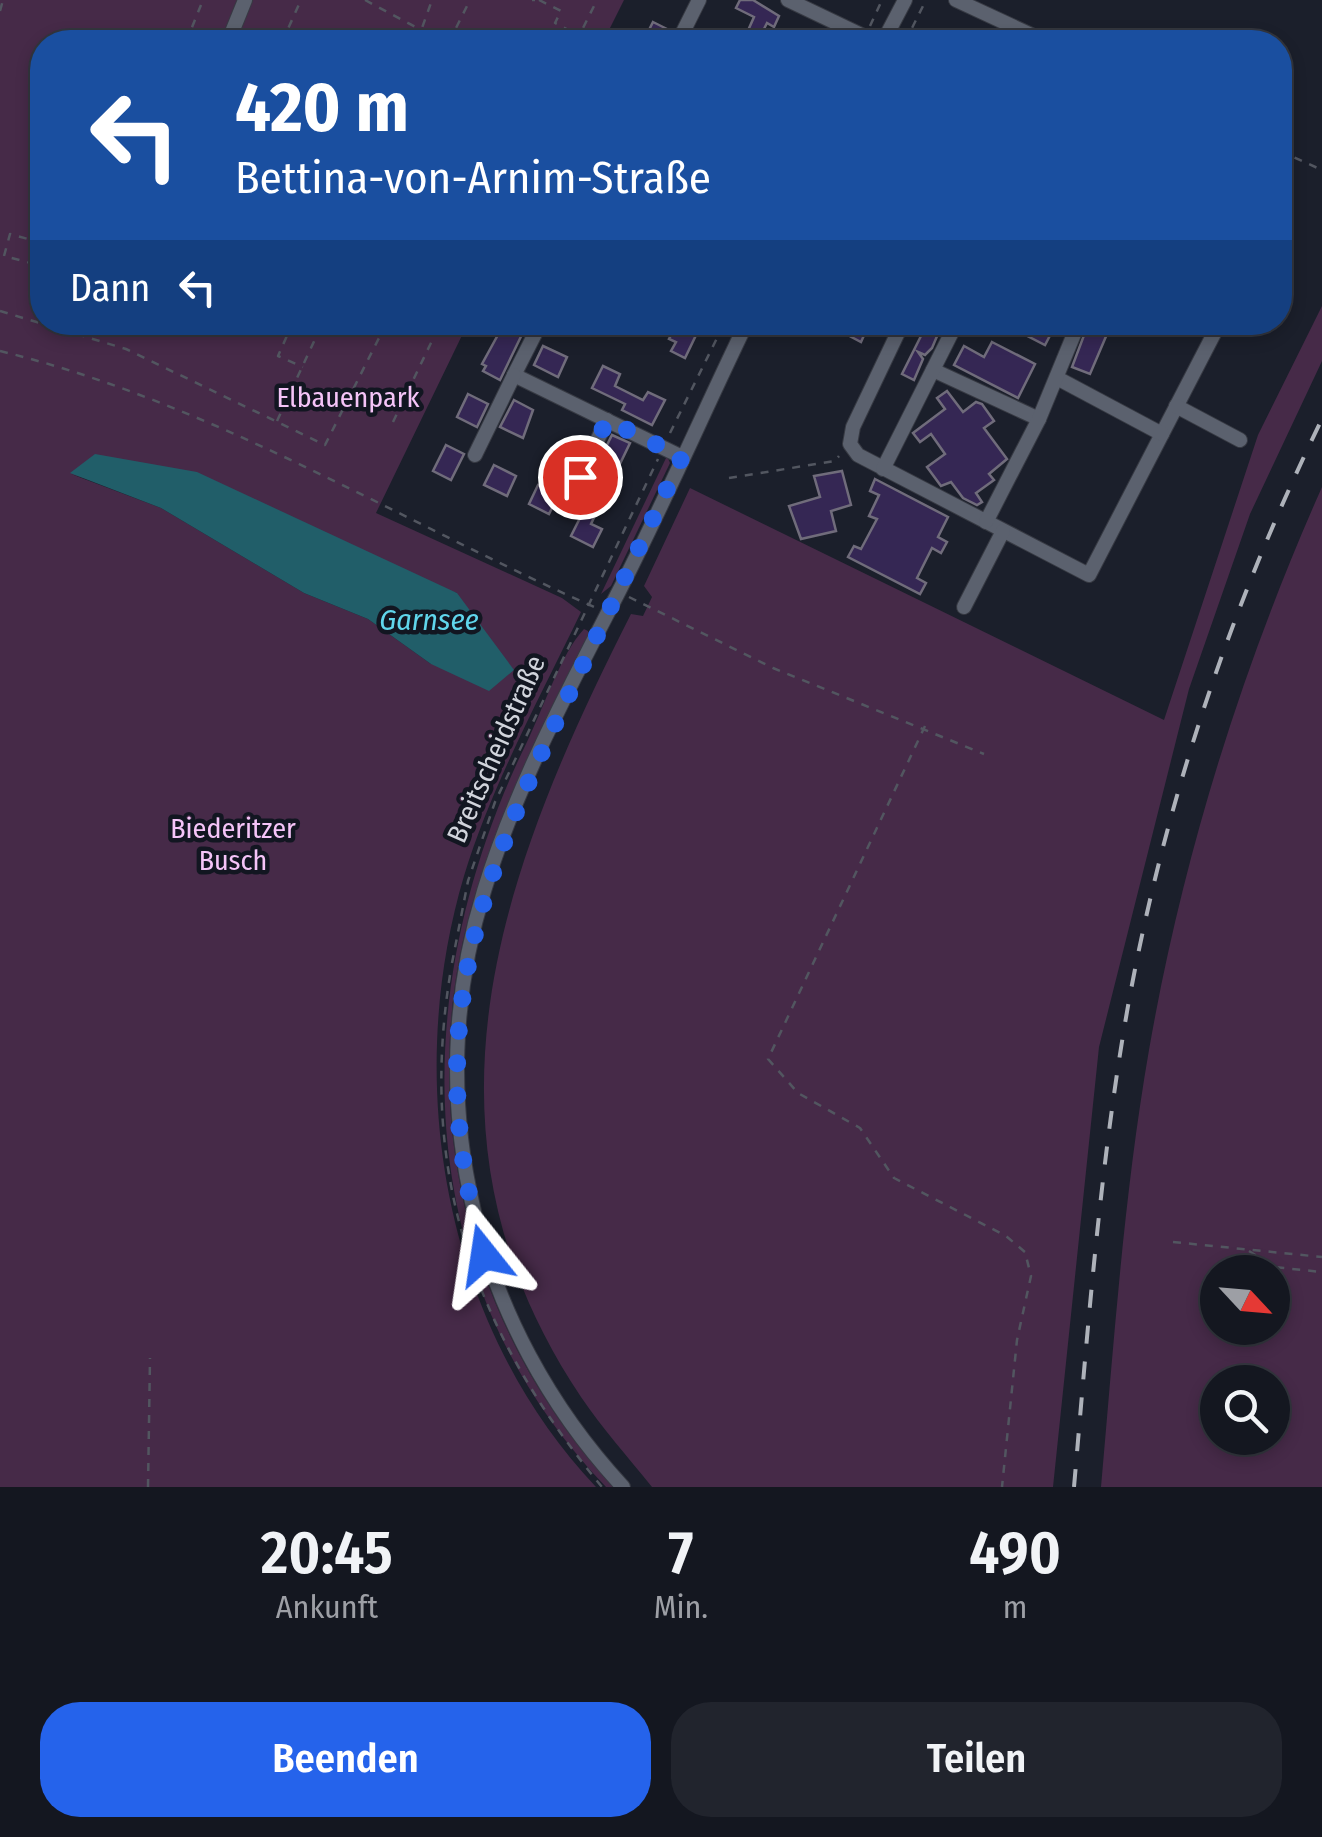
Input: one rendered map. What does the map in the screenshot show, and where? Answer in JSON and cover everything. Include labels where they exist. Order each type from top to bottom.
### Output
[{"type":"street","points":[[233,30],[245,0]]},
{"type":"street","points":[[684,30],[699,0]]},
{"type":"street","points":[[788,0],[851,30]]},
{"type":"street","points":[[882,30],[904,0]]},
{"type":"street","points":[[956,0],[1021,30]]},
{"type":"street","points":[[475,455],[534,335]]},
{"type":"street","name":"Breitscheidstraße","points":[[623,1487],[552,1398],[500,1298],[468,1192],[456,1076],[465,968],[491,869],[534,767],[741,335]]},
{"type":"street","points":[[897,335],[852,426],[850,444],[858,455],[1089,575],[1213,335]]},
{"type":"street","points":[[882,468],[951,335]]},
{"type":"street","points":[[986,522],[1039,419],[1073,335]]},
{"type":"street","points":[[932,370],[1039,419]]},
{"type":"street","points":[[514,375],[682,457]]},
{"type":"street","points":[[1057,378],[1162,434]]},
{"type":"street","points":[[1176,406],[1240,440]]},
{"type":"street","points":[[566,505],[607,420]]},
{"type":"street","points":[[964,606],[1003,531]]},
{"type":"path","points":[[0,10],[3,0]]},
{"type":"path","points":[[191,30],[203,0]]},
{"type":"path","points":[[287,30],[300,0]]},
{"type":"path","points":[[366,0],[421,30],[432,0]]},
{"type":"path","points":[[455,30],[470,0]]},
{"type":"path","points":[[535,0],[561,10],[555,23],[568,30]]},
{"type":"path","points":[[583,30],[597,0]]},
{"type":"path","points":[[876,30],[882,0]]},
{"type":"path","points":[[912,30],[926,0]]},
{"type":"path","points":[[1292,156],[1322,170]]},
{"type":"path","points":[[30,240],[10,234],[4,256],[30,263]]},
{"type":"path","points":[[0,245],[6,247]]},
{"type":"path","points":[[0,311],[30,320]]},
{"type":"path","points":[[80,335],[126,349],[325,444],[380,335]]},
{"type":"path","points":[[287,335],[278,356],[303,367]]},
{"type":"path","points":[[276,422],[317,335]]},
{"type":"path","points":[[393,422],[435,335]]},
{"type":"path","points":[[0,351],[80,373],[162,404],[581,601]]},
{"type":"path","points":[[728,478],[754,470],[834,461],[850,444]]},
{"type":"path","points":[[619,592],[773,668],[925,726],[984,754]]},
{"type":"path","name":"Breitscheidstraße","points":[[594,593],[502,786],[474,862],[448,988],[441,1084],[454,1209],[489,1314],[549,1420],[602,1487]]},
{"type":"path","points":[[925,726],[768,1059],[798,1094],[860,1128],[894,1178],[1006,1236],[1025,1252],[1031,1276],[1017,1340],[1002,1487]]},
{"type":"path","points":[[1173,1242],[1322,1257]]},
{"type":"path","points":[[1248,1250],[1274,1267],[1322,1272]]},
{"type":"path","points":[[148,1487],[150,1358]]},
{"type":"green space","name":"Biederitzer Busch","points":[[0,0],[624,0],[609,30],[30,30],[30,335],[462,335],[376,513],[562,598],[581,612],[475,842],[446,956],[437,1037],[439,1119],[450,1200],[472,1278],[503,1353],[544,1423],[596,1487],[0,1487]],"holes":[[[71,474],[457,593],[431,664],[368,619],[304,593],[161,508]]]},
{"type":"green space","points":[[1322,306],[1322,361],[1250,514],[1189,689],[1099,1047],[1053,1487],[652,1487],[581,1397],[527,1298],[495,1199],[484,1100],[490,1002],[511,905],[543,808],[631,614],[643,616],[652,597],[644,586],[690,488],[1164,720],[1258,435]]},
{"type":"green space","points":[[667,456],[670,463],[611,586],[601,594]]},
{"type":"green space","points":[[1322,487],[1322,1487],[1101,1487],[1120,1268],[1149,1050],[1198,834],[1266,623]]},
{"type":"green space","points":[[584,629],[588,637],[513,797],[475,895],[457,973],[449,1052],[452,1131],[465,1209],[488,1285],[521,1357],[563,1425],[614,1487],[606,1487],[541,1406],[493,1318],[462,1226],[446,1130],[446,1033],[460,935],[487,838],[560,667]]},
{"type":"water","name":"Garnsee","points":[[95,454],[197,472],[457,593],[514,670],[489,691],[431,664],[368,619],[304,593],[161,508],[70,473]]},
{"type":"building","points":[[740,0],[753,0],[779,16],[774,27],[767,23],[764,30],[748,30],[754,17],[736,8]]},
{"type":"building","points":[[653,22],[669,30],[649,30]]},
{"type":"building","points":[[498,335],[522,335],[500,380],[483,371],[486,366],[482,364]]},
{"type":"building","points":[[671,335],[696,335],[685,358],[671,351],[676,342],[669,339]]},
{"type":"building","points":[[922,335],[938,335],[925,355],[918,352],[923,359],[914,380],[902,374]]},
{"type":"building","points":[[1025,335],[1050,335],[1045,345]]},
{"type":"building","points":[[1084,335],[1107,335],[1090,374],[1072,367]]},
{"type":"building","points":[[992,342],[1035,364],[1018,398],[954,365],[964,346],[984,357]]},
{"type":"building","points":[[543,346],[567,357],[558,377],[534,365]]},
{"type":"building","points":[[603,366],[620,374],[615,386],[643,400],[648,392],[665,400],[652,425],[622,410],[625,404],[592,388]]},
{"type":"building","points":[[947,391],[963,412],[976,402],[982,404],[994,421],[984,428],[1007,459],[989,474],[994,480],[976,493],[982,502],[977,505],[963,498],[951,482],[941,486],[927,467],[945,454],[931,434],[920,442],[913,433],[945,409],[937,398]]},
{"type":"building","points":[[468,394],[488,404],[477,427],[457,417]]},
{"type":"building","points":[[514,400],[533,410],[523,438],[500,427]]},
{"type":"building","points":[[612,435],[630,443],[616,472],[598,463]]},
{"type":"building","points":[[564,441],[580,448],[570,468],[554,461]]},
{"type":"building","points":[[446,445],[464,454],[451,480],[433,471]]},
{"type":"building","points":[[494,465],[516,476],[507,496],[484,485]]},
{"type":"building","points":[[842,471],[851,505],[831,511],[836,531],[801,539],[789,506],[820,497],[814,476]]},
{"type":"building","points":[[875,479],[948,517],[938,537],[947,542],[941,553],[932,548],[917,578],[926,583],[920,594],[848,557],[854,546],[861,549],[877,519],[869,516],[879,495],[870,491]]},
{"type":"building","points":[[589,481],[607,490],[591,524],[602,529],[593,547],[571,536],[585,508],[578,505]]},
{"type":"building","points":[[538,485],[559,494],[549,514],[529,504]]},
{"type":"railway","points":[[1074,1487],[1110,1126],[1143,930],[1182,780],[1230,633],[1258,560],[1322,419]]},
{"type":"route","points":[[484,1255],[463,1164],[456,1076],[462,985],[476,917],[523,790],[682,457],[607,420],[580,477]]},
{"type":"park label","name":"Elbauenpark","points":[[348,397]]}]
